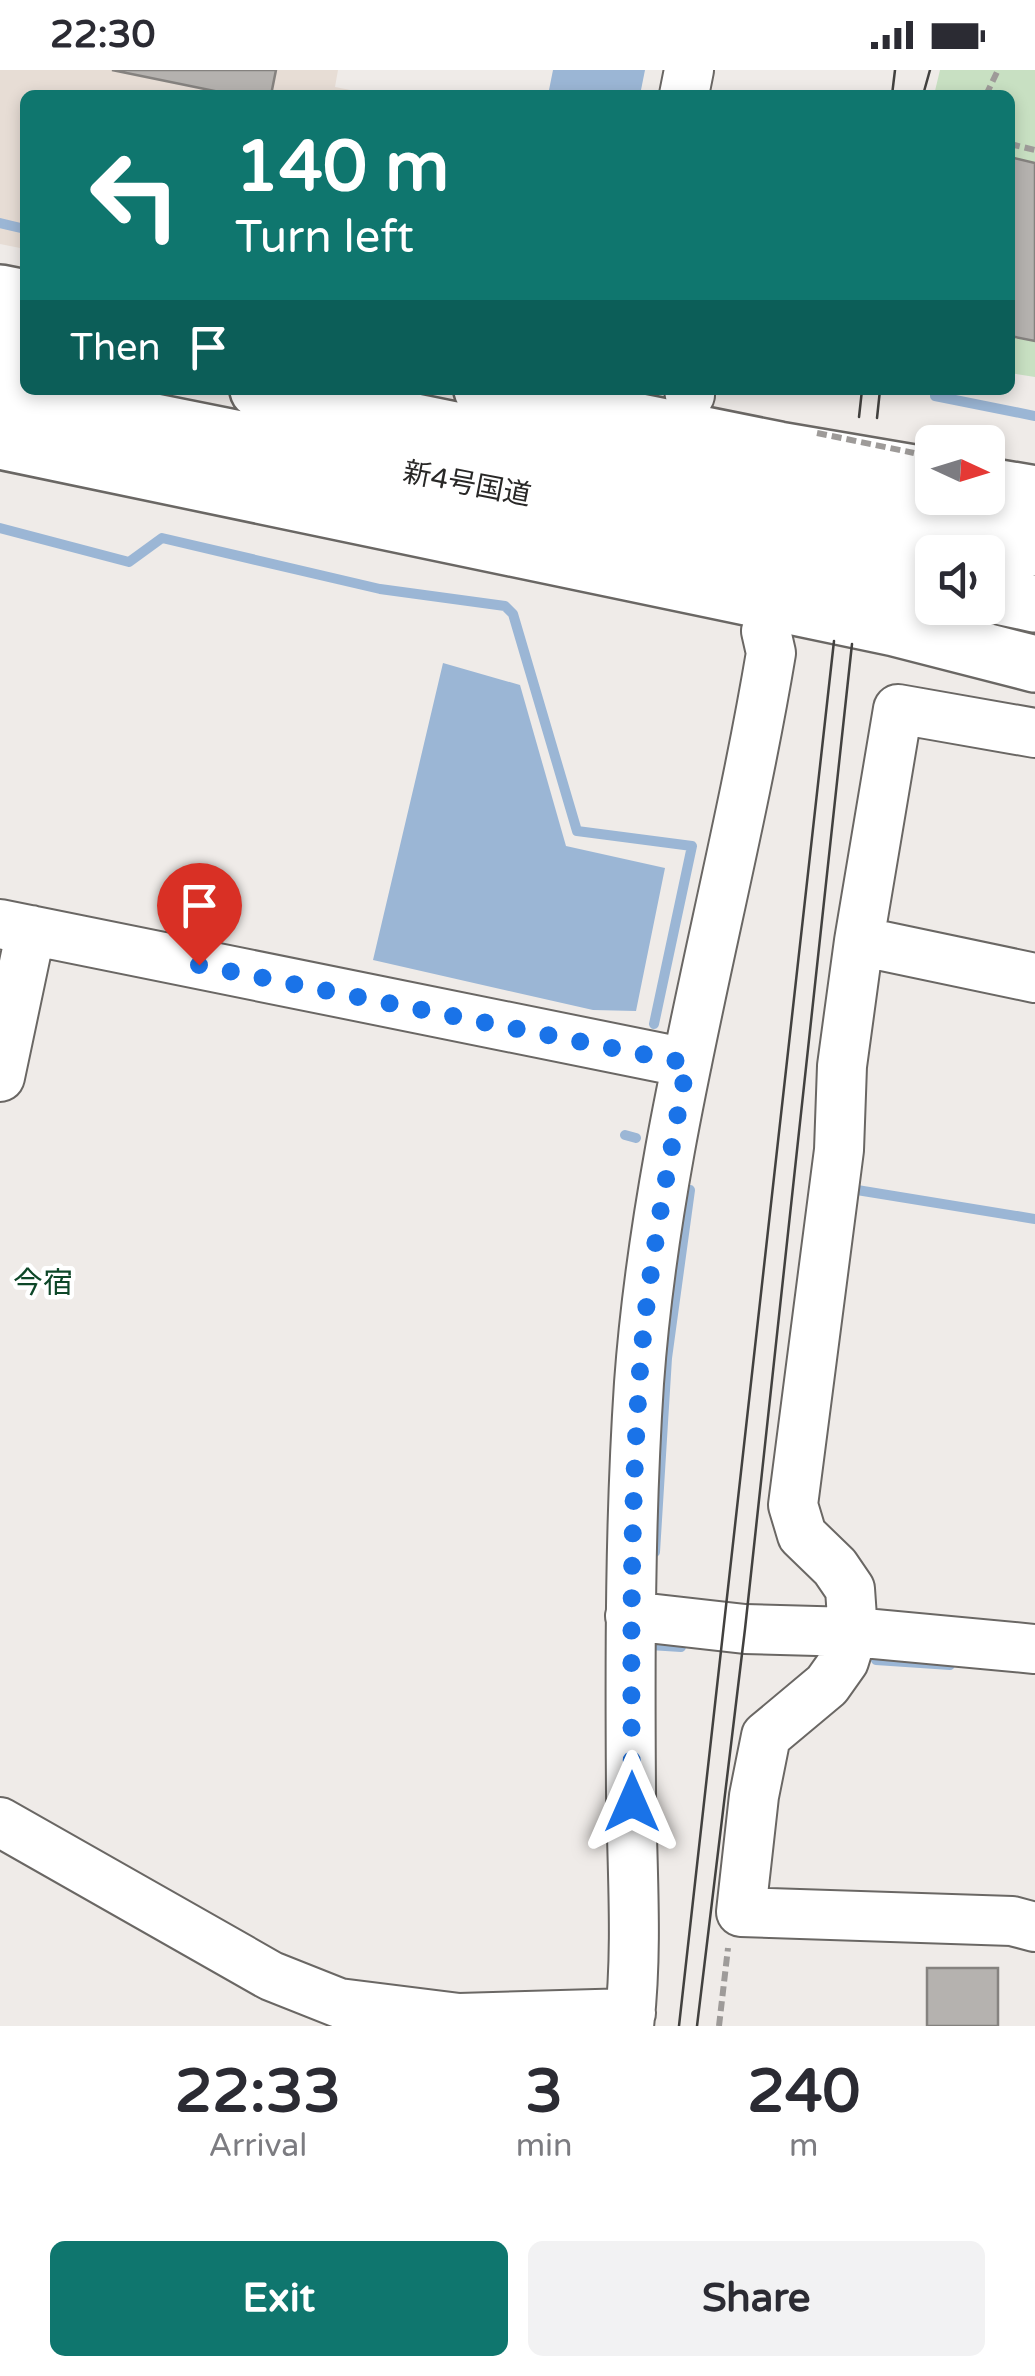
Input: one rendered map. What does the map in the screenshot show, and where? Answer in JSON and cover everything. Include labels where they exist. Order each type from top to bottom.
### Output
[{"type":"highway","name":"新4号国道","points":[[0,391],[915,578]]},
{"type":"highway","name":"新4号国道","points":[[283,395],[1035,548]]},
{"type":"highway","points":[[507,395],[779,450],[915,464]]},
{"type":"highway","points":[[0,441],[895,628],[1035,664]]},
{"type":"highway","points":[[1005,489],[1035,494]]},
{"type":"highway","points":[[1005,598],[1035,604]]},
{"type":"street","points":[[0,1822],[271,1976],[340,2002],[458,2018],[630,2020],[630,1616],[639,1382],[654,1245],[771,653],[766,631]]},
{"type":"street","points":[[1035,733],[898,709],[842,1066],[839,1150],[793,1505],[802,1535],[836,1566],[850,1589],[852,1632],[844,1661],[827,1685],[766,1736],[754,1796],[741,1912],[1012,1921],[1035,1927]]},
{"type":"street","points":[[0,1077],[15,927],[687,1063]]},
{"type":"street","points":[[859,941],[1035,978]]},
{"type":"street","points":[[630,1616],[744,1630],[852,1632],[1035,1649]]},
{"type":"path","points":[[817,434],[915,462]]},
{"type":"path","points":[[719,2026],[730,1935],[741,1912]]},
{"type":"shaded area","points":[[0,70],[338,70],[335,87],[350,90],[20,90],[20,248],[0,244]]},
{"type":"green space","points":[[940,70],[1035,70],[1035,377],[1015,374],[1015,90],[935,90]]},
{"type":"water","points":[[553,70],[645,70],[641,90],[549,90]]},
{"type":"water","points":[[443,663],[520,685],[566,846],[665,868],[636,1011],[593,1010],[373,960]]},
{"type":"building","points":[[112,70],[276,70],[272,90],[210,90]]},
{"type":"building","points":[[1015,158],[1035,163],[1035,341],[1015,337]]},
{"type":"building","points":[[927,1968],[998,1968],[998,2026],[927,2026]]},
{"type":"waterway","points":[[0,223],[20,228]]},
{"type":"waterway","points":[[935,396],[1035,416]]},
{"type":"waterway","points":[[0,528],[129,562],[162,538],[380,589],[505,606],[513,614],[577,831],[692,846],[654,1024]]},
{"type":"waterway","points":[[625,1135],[636,1138]]},
{"type":"waterway","points":[[655,1552],[667,1358],[690,1190]]},
{"type":"waterway","points":[[857,1190],[1035,1219]]},
{"type":"waterway","points":[[650,1640],[650,1645],[681,1647]]},
{"type":"waterway","points":[[876,1660],[950,1665]]},
{"type":"tram line","points":[[893,90],[895,70]]},
{"type":"tram line","points":[[924,90],[930,70]]},
{"type":"tram line","points":[[859,417],[861,395]]},
{"type":"tram line","points":[[877,418],[879,395]]},
{"type":"tram line","points":[[679,2026],[834,641]]},
{"type":"tram line","points":[[697,2026],[745,1629],[852,644]]},
{"type":"district","name":"今宿","points":[[43,1283]]},
{"type":"route","points":[[199,965],[687,1063],[654,1245],[639,1382],[630,1616],[632,1802]]}]
